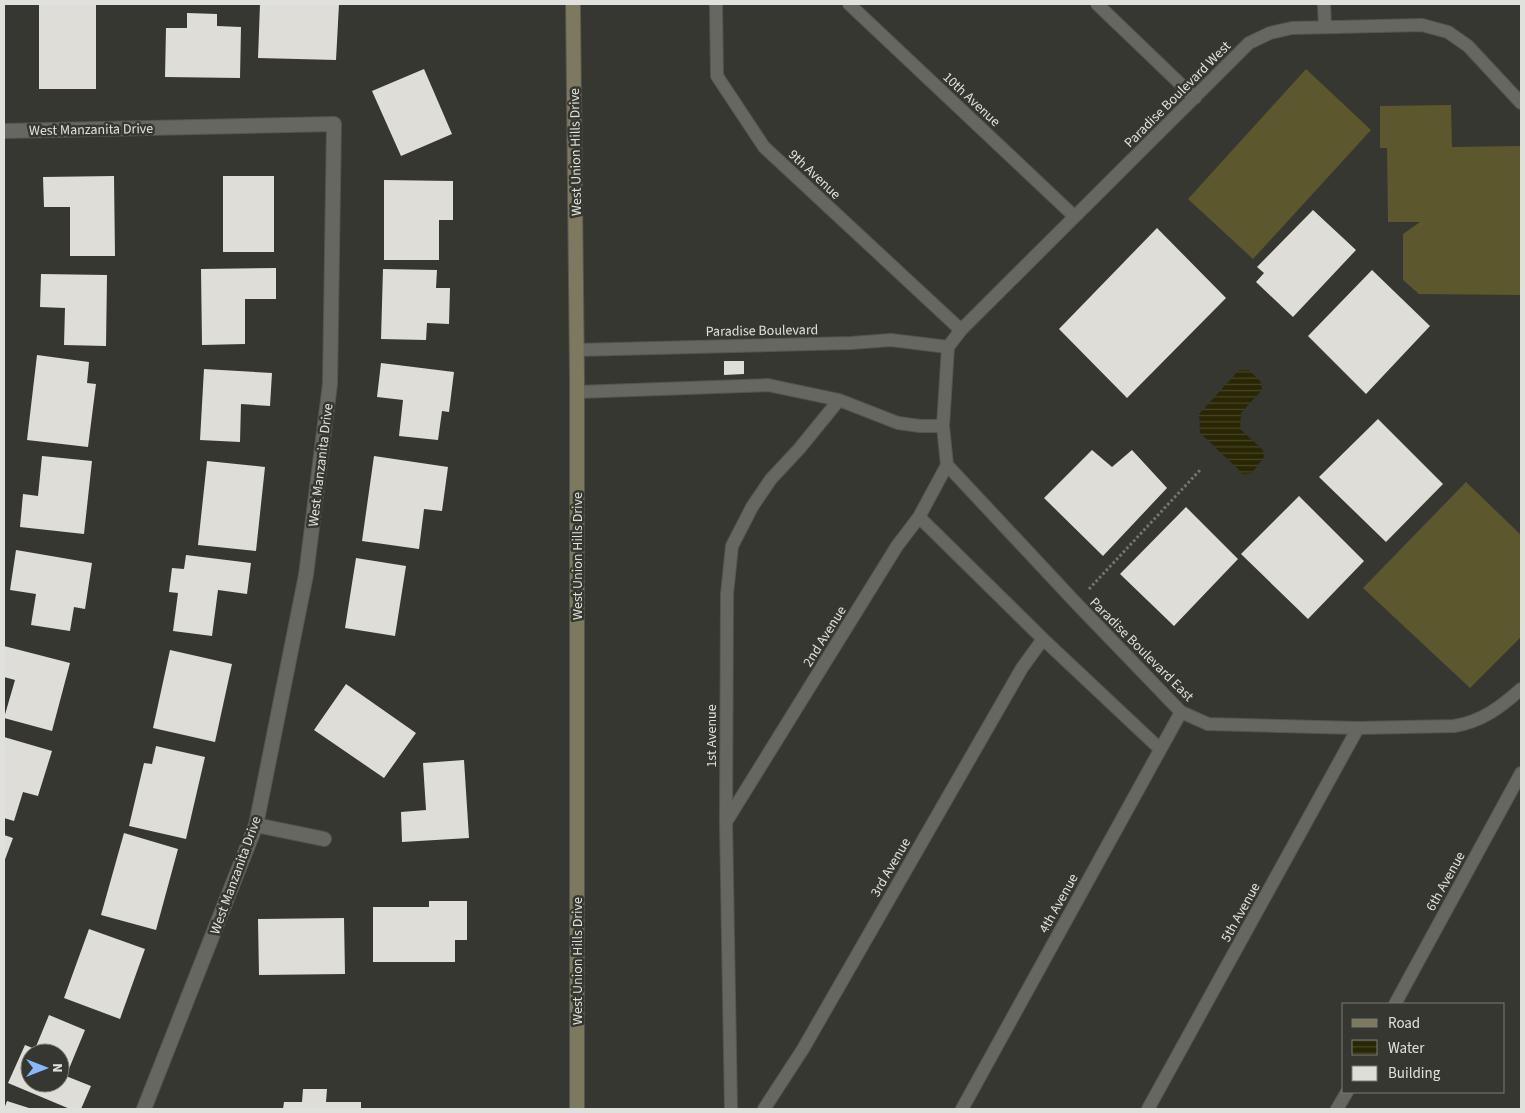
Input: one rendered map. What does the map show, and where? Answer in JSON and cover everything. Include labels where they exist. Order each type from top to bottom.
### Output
[{"type":"main road","name":"West Union Hills Drive","points":[[573,4],[577,350],[577,1109]]},
{"type":"street","name":"West Manzanita Drive","points":[[4,131],[334,124],[330,384],[306,575],[256,825],[144,1109]]},
{"type":"street","points":[[256,825],[324,839]]},
{"type":"lane","name":"9th Avenue","points":[[716,4],[717,76],[764,147],[961,330]]},
{"type":"lane","name":"10th Avenue","points":[[849,4],[1074,216]]},
{"type":"lane","points":[[1097,4],[1195,98]]},
{"type":"lane","points":[[1324,4],[1325,27]]},
{"type":"lane","name":"Paradise Boulevard West","points":[[948,347],[961,330],[1248,43],[1270,33],[1292,28],[1422,26],[1448,32],[1468,46],[1521,103]]},
{"type":"lane","name":"Paradise Boulevard","points":[[577,350],[851,343],[891,340],[948,347]]},
{"type":"lane","points":[[947,466],[943,426],[948,347]]},
{"type":"lane","points":[[577,392],[768,385],[839,400],[898,423],[920,426],[943,426]]},
{"type":"lane","name":"1st Avenue","points":[[731,1109],[726,822],[727,594],[732,546],[752,507],[771,479],[799,449],[839,400]]},
{"type":"lane","name":"2nd Avenue","points":[[726,822],[892,554],[919,517],[947,466]]},
{"type":"lane","name":"Paradise Boulevard East","points":[[947,466],[1181,712],[1208,724],[1358,728],[1454,726],[1469,724],[1503,705],[1521,689]]},
{"type":"lane","points":[[919,517],[1042,639],[1160,748]]},
{"type":"lane","name":"3rd Avenue","points":[[764,1109],[804,1049],[1022,668],[1042,639]]},
{"type":"lane","name":"4th Avenue","points":[[962,1109],[1181,712]]},
{"type":"lane","name":"5th Avenue","points":[[1148,1109],[1358,728]]},
{"type":"lane","name":"6th Avenue","points":[[1396,1003],[1521,772]]},
{"type":"lane","points":[[1338,1109],[1346,1093]]},
{"type":"path","points":[[1076,603],[1201,469]]},
{"type":"shaded area","points":[[1306,69],[1371,130],[1253,259],[1188,199]]},
{"type":"shaded area","points":[[1451,105],[1452,147],[1521,146],[1521,295],[1419,294],[1403,280],[1403,234],[1420,222],[1388,222],[1387,148],[1380,148],[1380,106]]},
{"type":"shaded area","points":[[1466,482],[1521,535],[1521,637],[1470,688],[1363,588]]},
{"type":"water","points":[[1239,370],[1249,370],[1261,382],[1262,390],[1241,413],[1240,429],[1263,450],[1264,457],[1252,473],[1243,474],[1200,433],[1199,414]]},
{"type":"building","points":[[39,4],[96,4],[96,89],[39,89]]},
{"type":"building","points":[[260,4],[339,4],[336,60],[258,58]]},
{"type":"building","points":[[187,13],[217,14],[217,26],[241,27],[240,78],[165,77],[166,28],[187,28]]},
{"type":"building","points":[[424,69],[452,134],[401,156],[372,91]]},
{"type":"building","points":[[114,176],[115,256],[70,256],[70,207],[44,207],[43,177]]},
{"type":"building","points":[[223,176],[274,176],[274,252],[223,252]]},
{"type":"building","points":[[384,180],[453,181],[453,220],[439,220],[439,260],[384,260]]},
{"type":"building","points":[[1313,210],[1356,250],[1293,317],[1256,282],[1264,273],[1257,267]]},
{"type":"building","points":[[1157,228],[1226,298],[1127,398],[1059,329]]},
{"type":"building","points":[[276,268],[276,299],[245,299],[245,344],[202,345],[201,269]]},
{"type":"building","points":[[383,269],[437,270],[436,288],[450,288],[449,324],[427,323],[426,340],[381,339]]},
{"type":"building","points":[[1372,270],[1430,326],[1366,394],[1308,336]]},
{"type":"building","points":[[41,274],[107,275],[106,346],[64,345],[65,308],[40,307]]},
{"type":"building","points":[[37,355],[89,362],[87,383],[96,384],[88,447],[27,440]]},
{"type":"building","points":[[724,361],[744,361],[744,374],[724,375]]},
{"type":"building","points":[[381,363],[454,372],[449,412],[442,411],[438,440],[399,436],[403,400],[377,397]]},
{"type":"building","points":[[204,369],[272,373],[270,406],[241,404],[240,442],[200,440]]},
{"type":"building","points":[[1378,419],[1443,484],[1386,542],[1319,477]]},
{"type":"building","points":[[1092,450],[1112,467],[1132,450],[1167,488],[1103,556],[1044,498]]},
{"type":"building","points":[[42,456],[92,461],[84,534],[20,527],[23,494],[38,496]]},
{"type":"building","points":[[374,456],[448,467],[442,511],[424,509],[419,549],[362,541]]},
{"type":"building","points":[[207,461],[265,467],[256,551],[198,545]]},
{"type":"building","points":[[1299,496],[1364,561],[1308,619],[1241,554]]},
{"type":"building","points":[[1186,507],[1238,559],[1174,626],[1120,574]]},
{"type":"building","points":[[16,550],[92,563],[85,609],[74,607],[70,631],[31,625],[36,594],[10,590]]},
{"type":"building","points":[[186,555],[251,563],[247,594],[218,590],[212,636],[173,631],[178,593],[169,592],[172,568],[184,569]]},
{"type":"building","points":[[356,558],[406,566],[395,636],[345,628]]},
{"type":"building","points":[[4,646],[70,663],[52,731],[4,718],[15,680],[4,677]]},
{"type":"building","points":[[170,650],[232,664],[215,742],[153,728]]},
{"type":"building","points":[[346,684],[416,733],[384,778],[314,730]]},
{"type":"building","points":[[4,737],[52,751],[38,796],[23,792],[14,821],[4,818]]},
{"type":"building","points":[[156,746],[205,757],[186,839],[129,826],[144,763],[152,764]]},
{"type":"building","points":[[464,760],[469,838],[402,842],[401,812],[426,810],[423,763]]},
{"type":"building","points":[[124,833],[178,849],[156,930],[101,915]]},
{"type":"building","points":[[4,835],[13,838],[4,862]]},
{"type":"building","points":[[429,901],[467,901],[467,940],[455,940],[455,962],[373,962],[373,907],[429,907]]},
{"type":"building","points":[[344,918],[345,974],[259,975],[258,919]]},
{"type":"building","points":[[89,929],[145,949],[120,1019],[64,998]]},
{"type":"building","points":[[49,1015],[85,1030],[70,1066],[70,1043],[37,1043]]},
{"type":"building","points":[[20,1056],[20,1088],[8,1083]]},
{"type":"building","points":[[70,1078],[91,1086],[81,1109],[70,1109],[32,1093],[70,1093]]},
{"type":"building","points":[[303,1089],[327,1089],[326,1102],[361,1102],[361,1109],[283,1109],[284,1102],[302,1102]]},
{"type":"building","points":[[7,1101],[32,1109],[4,1109]]}]
